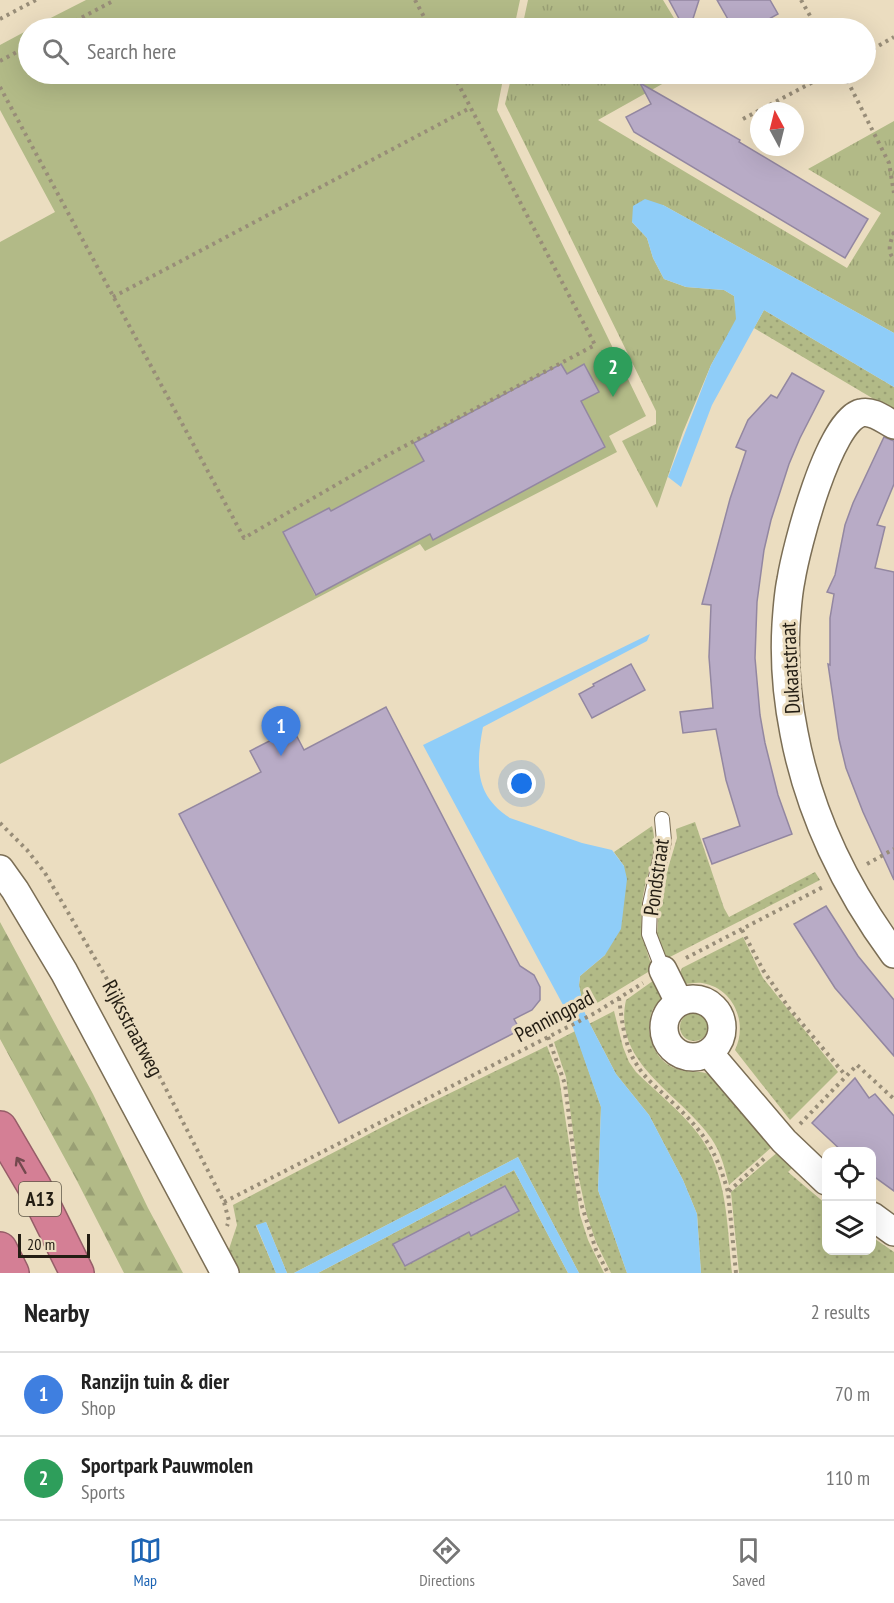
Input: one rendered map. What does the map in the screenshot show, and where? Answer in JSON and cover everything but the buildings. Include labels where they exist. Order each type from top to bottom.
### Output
[{"type":"highway","name":"A13","points":[[0,1128],[34,1186],[77,1273]]},
{"type":"highway","points":[[0,1249],[12,1273]]},
{"type":"street","name":"Dukaatstraat","points":[[894,425],[872,412],[863,412],[847,421],[840,430],[805,521],[791,579],[786,626],[787,676],[794,733],[806,785],[825,835],[845,875],[873,925],[894,954]]},
{"type":"street","name":"Rijksstraatweg","points":[[0,869],[64,972],[225,1273]]},
{"type":"street","name":"Pondstraat","points":[[663,970],[679,1002]]},
{"type":"street","points":[[696,999],[713,1006],[718,1013],[722,1030],[716,1047],[709,1053],[689,1058],[670,1048],[663,1028],[665,1017],[679,1002],[696,999]]},
{"type":"street","points":[[709,1053],[784,1141],[822,1176]]},
{"type":"street","points":[[876,1219],[894,1232]]},
{"type":"lane","name":"Pondstraat","points":[[662,819],[664,841],[650,904],[649,934],[663,970]]},
{"type":"path","points":[[0,19],[36,0]]},
{"type":"path","points":[[81,18],[115,0]]},
{"type":"path","points":[[415,0],[425,18]]},
{"type":"path","points":[[801,0],[811,18]]},
{"type":"path","points":[[876,47],[894,36]]},
{"type":"path","points":[[0,61],[18,51]]},
{"type":"path","points":[[0,87],[244,538],[387,456],[595,345],[458,84]]},
{"type":"path","points":[[743,119],[809,84]]},
{"type":"path","points":[[849,84],[889,163],[894,193]]},
{"type":"path","points":[[113,297],[471,108]]},
{"type":"path","points":[[894,232],[889,244],[894,259]]},
{"type":"path","name":"Rijksstraatweg","points":[[0,823],[27,850],[45,873],[128,1015],[224,1202],[229,1221],[221,1235],[209,1243]]},
{"type":"path","name":"Penningpad","points":[[224,1202],[595,1013],[663,970],[894,849]]},
{"type":"path","points":[[742,930],[763,970],[789,1008],[846,1076]]},
{"type":"path","points":[[619,998],[623,1032],[638,1067],[692,1121],[710,1143],[720,1166],[728,1192],[736,1273]]},
{"type":"path","points":[[548,1037],[565,1084],[579,1197],[590,1232],[608,1273]]},
{"type":"path","points":[[728,1192],[784,1141],[857,1065],[894,1099]]},
{"type":"green space","points":[[86,0],[520,0],[516,18],[51,18]]},
{"type":"green space","points":[[528,0],[663,0],[674,18],[524,18]]},
{"type":"green space","points":[[18,35],[18,84],[502,84],[497,110],[646,416],[609,436],[617,452],[425,551],[420,544],[0,764],[0,242],[55,212],[0,110],[0,45]],"holes":[[[561,364],[566,374],[584,365],[599,392],[581,401],[605,447],[433,539],[430,534],[315,595],[284,532],[329,508],[332,512],[388,480],[423,504],[405,471],[424,461],[414,443]]]},
{"type":"green space","points":[[510,84],[662,84],[598,120],[847,268],[881,213],[808,169],[894,121],[894,333],[663,205],[632,222],[647,238],[653,258],[664,279],[686,287],[724,290],[734,296],[737,319],[711,365],[683,432],[657,508],[622,441],[656,424],[656,411],[505,104]]},
{"type":"green space","points":[[764,310],[894,387],[894,411],[754,328]]},
{"type":"green space","points":[[695,822],[729,917],[815,872],[820,880],[666,959],[657,937],[659,899],[677,838],[676,829]]},
{"type":"green space","points":[[652,826],[654,848],[643,897],[642,918],[646,948],[653,969],[584,1011],[579,985],[580,976],[605,955],[624,866],[614,852]]},
{"type":"green space","points":[[0,922],[93,1094],[148,1208],[183,1273],[124,1273],[0,1039]]},
{"type":"green space","points":[[743,937],[763,978],[838,1072],[790,1120],[735,1050],[739,1040],[739,1018],[730,999],[713,986],[700,983],[682,984],[680,973],[682,968]]},
{"type":"green space","points":[[657,978],[666,993],[653,1009],[650,1020],[650,1037],[657,1053],[662,1060],[677,1069],[702,1072],[716,1079],[773,1146],[729,1185],[720,1155],[711,1138],[652,1076],[639,1060],[629,1042],[624,1022],[626,1000]]},
{"type":"green space","points":[[614,1011],[629,1062],[636,1072],[692,1126],[709,1150],[721,1184],[732,1273],[701,1273],[697,1214],[683,1180],[649,1115],[616,1074],[591,1026],[576,1034],[601,1107],[598,1190],[627,1273],[611,1273],[596,1242],[587,1216],[579,1179],[566,1077],[554,1042]]},
{"type":"green space","points":[[694,1013],[704,1017],[708,1027],[704,1037],[694,1041],[684,1037],[680,1027],[684,1017]]},
{"type":"green space","points":[[547,1046],[559,1077],[580,1215],[588,1240],[604,1273],[579,1273],[518,1157],[294,1273],[287,1273],[266,1222],[256,1226],[276,1273],[238,1273],[228,1252],[237,1225],[233,1205],[411,1112]]},
{"type":"green space","points":[[779,1151],[794,1166],[788,1172],[822,1201],[822,1255],[876,1255],[876,1240],[894,1252],[894,1273],[739,1273],[731,1192]]},
{"type":"green space","points":[[514,1170],[568,1273],[318,1273]]},
{"type":"water","points":[[645,199],[663,205],[894,333],[894,387],[764,310],[712,405],[681,487],[668,477],[711,365],[736,319],[734,296],[724,290],[686,287],[664,279],[653,258],[647,238],[632,222],[633,206]]},
{"type":"water","points":[[650,634],[647,641],[483,727],[479,766],[484,789],[498,809],[510,818],[582,843],[612,850],[624,866],[627,879],[621,929],[605,955],[580,976],[579,985],[584,1011],[616,1074],[649,1115],[683,1180],[697,1214],[701,1273],[627,1273],[598,1190],[601,1107],[569,1016],[423,745]]},
{"type":"water","points":[[518,1157],[579,1273],[568,1273],[514,1170],[318,1273],[294,1273]]},
{"type":"water","points":[[266,1222],[287,1273],[276,1273],[256,1225]]},
{"type":"place","name":"Sportpark Pauwmolen","points":[[613,397]]},
{"type":"place","name":"Ranzijn tuin & dier","points":[[281,756]]}]
